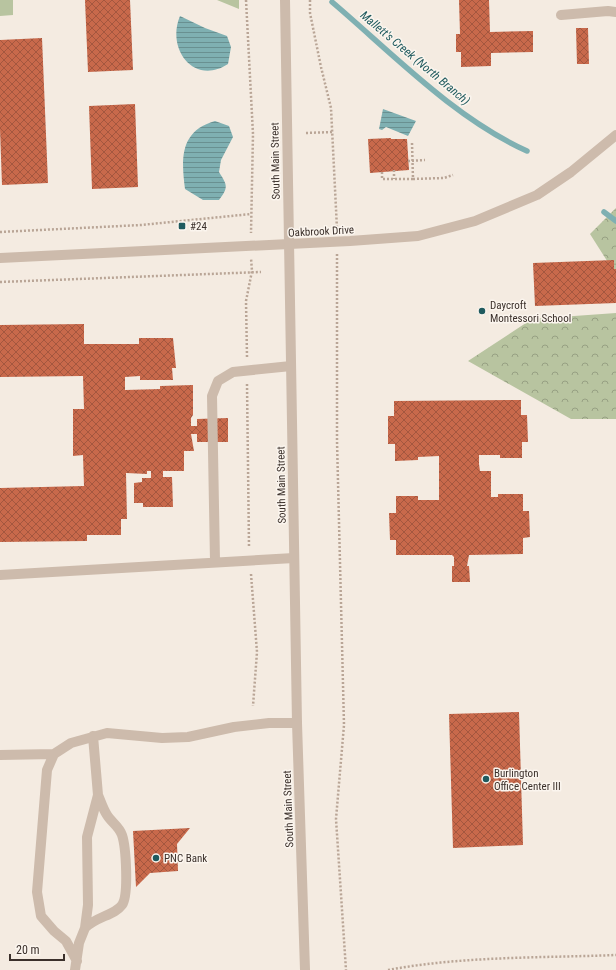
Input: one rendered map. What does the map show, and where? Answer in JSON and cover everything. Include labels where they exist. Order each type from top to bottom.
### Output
[{"type":"street","name":"South Main Street","points":[[285,0],[297,722],[305,970]]},
{"type":"street","points":[[561,15],[608,11],[616,12]]},
{"type":"street","name":"Oakbrook Drive","points":[[0,258],[394,239],[418,236],[475,221],[537,195],[571,172],[616,135]]},
{"type":"street","points":[[216,561],[212,396],[218,381],[233,372],[291,366]]},
{"type":"street","points":[[0,575],[216,561],[294,558]]},
{"type":"street","points":[[0,755],[54,754],[71,743],[108,733],[123,733],[162,738],[188,737],[234,727],[269,723],[297,722]]},
{"type":"street","points":[[78,967],[79,943],[85,928],[88,905],[87,837],[98,795],[93,736]]},
{"type":"street","points":[[54,754],[47,770],[37,892],[41,916],[54,932],[66,941],[78,967]]},
{"type":"street","points":[[85,928],[92,921],[112,912],[122,905],[125,892],[124,845],[122,834],[108,816],[98,795]]},
{"type":"path","points":[[246,0],[253,134],[251,221]]},
{"type":"path","points":[[310,0],[310,12],[331,108],[337,226]]},
{"type":"path","points":[[306,133],[332,132]]},
{"type":"path","points":[[412,143],[413,179]]},
{"type":"path","points":[[408,161],[425,160]]},
{"type":"path","points":[[394,170],[394,179]]},
{"type":"path","points":[[382,172],[382,179],[444,178],[453,175]]},
{"type":"path","points":[[0,232],[141,225],[250,214]]},
{"type":"path","points":[[337,257],[337,441],[344,725],[336,819],[346,970]]},
{"type":"path","points":[[252,264],[246,301],[249,560],[257,652],[253,706]]},
{"type":"path","points":[[0,282],[252,271],[261,272]]},
{"type":"path","points":[[388,970],[415,965],[477,960],[616,955]]},
{"type":"green space","points":[[0,0],[13,0],[13,15],[0,16]]},
{"type":"green space","points":[[217,0],[239,0],[239,9]]},
{"type":"green space","points":[[616,208],[616,275],[590,234]]},
{"type":"green space","points":[[616,313],[616,419],[571,419],[468,361],[532,319]]},
{"type":"water","points":[[180,16],[205,28],[227,36],[231,47],[228,64],[216,70],[204,70],[194,67],[186,61],[180,51],[177,41],[177,28]]},
{"type":"water","points":[[383,109],[416,121],[408,136],[386,127],[382,130],[379,129]]},
{"type":"water","points":[[215,121],[229,126],[233,137],[221,160],[219,172],[224,180],[226,189],[219,200],[203,200],[185,189],[183,167],[185,147],[195,131]]},
{"type":"building","points":[[85,0],[130,0],[133,70],[88,72]]},
{"type":"building","points":[[459,0],[489,0],[490,32],[533,31],[533,52],[491,53],[491,66],[461,67],[461,52],[456,52],[456,34],[460,34]]},
{"type":"building","points":[[576,28],[588,28],[589,64],[577,64]]},
{"type":"building","points":[[42,38],[48,183],[2,185],[0,129],[0,40]]},
{"type":"building","points":[[135,104],[138,187],[92,189],[89,106]]},
{"type":"building","points":[[368,139],[407,139],[409,170],[370,173]]},
{"type":"building","points":[[614,260],[614,269],[616,269],[616,303],[535,306],[533,263]]},
{"type":"building","points":[[84,324],[84,344],[139,344],[139,338],[173,338],[176,368],[172,368],[173,380],[140,380],[140,376],[125,377],[125,390],[160,389],[160,386],[193,385],[193,415],[191,418],[191,426],[197,426],[197,419],[228,418],[228,442],[197,442],[197,434],[191,434],[194,451],[184,451],[184,471],[163,471],[163,477],[172,477],[173,507],[143,507],[143,503],[134,503],[134,483],[142,482],[142,478],[151,478],[151,471],[147,471],[147,474],[126,473],[127,519],[121,519],[121,535],[87,535],[87,541],[0,542],[0,488],[84,486],[83,455],[73,456],[73,409],[84,409],[83,376],[0,377],[0,325]]},
{"type":"building","points":[[521,400],[521,415],[527,415],[528,442],[522,442],[522,458],[500,458],[500,455],[479,455],[479,464],[480,471],[491,471],[491,497],[498,497],[498,494],[523,494],[523,511],[529,511],[530,537],[523,538],[523,554],[469,555],[467,566],[469,566],[470,582],[452,582],[452,566],[454,566],[454,557],[452,555],[396,555],[396,540],[390,540],[389,513],[396,513],[396,496],[418,496],[418,500],[439,500],[439,456],[418,457],[418,460],[395,461],[395,444],[388,444],[388,416],[394,416],[394,401]]},
{"type":"building","name":"Burlington Office Center III","points":[[519,712],[523,845],[453,848],[449,714]]},
{"type":"building","name":"PNC Bank","points":[[190,828],[177,844],[178,871],[150,873],[136,887],[133,831]]},
{"type":"waterway","name":"Mallett's Creek (North Branch)","points":[[332,2],[449,103],[474,121],[527,151]]},
{"type":"waterway","name":"Mallett's Creek (North Branch)","points":[[604,212],[616,221]]},
{"type":"place","name":"#24","points":[[182,226]]},
{"type":"place","name":"Daycroft Montessori School","points":[[482,311]]},
{"type":"place","name":"Burlington Office Center III","points":[[486,779]]},
{"type":"place","name":"PNC Bank","points":[[156,858]]}]
